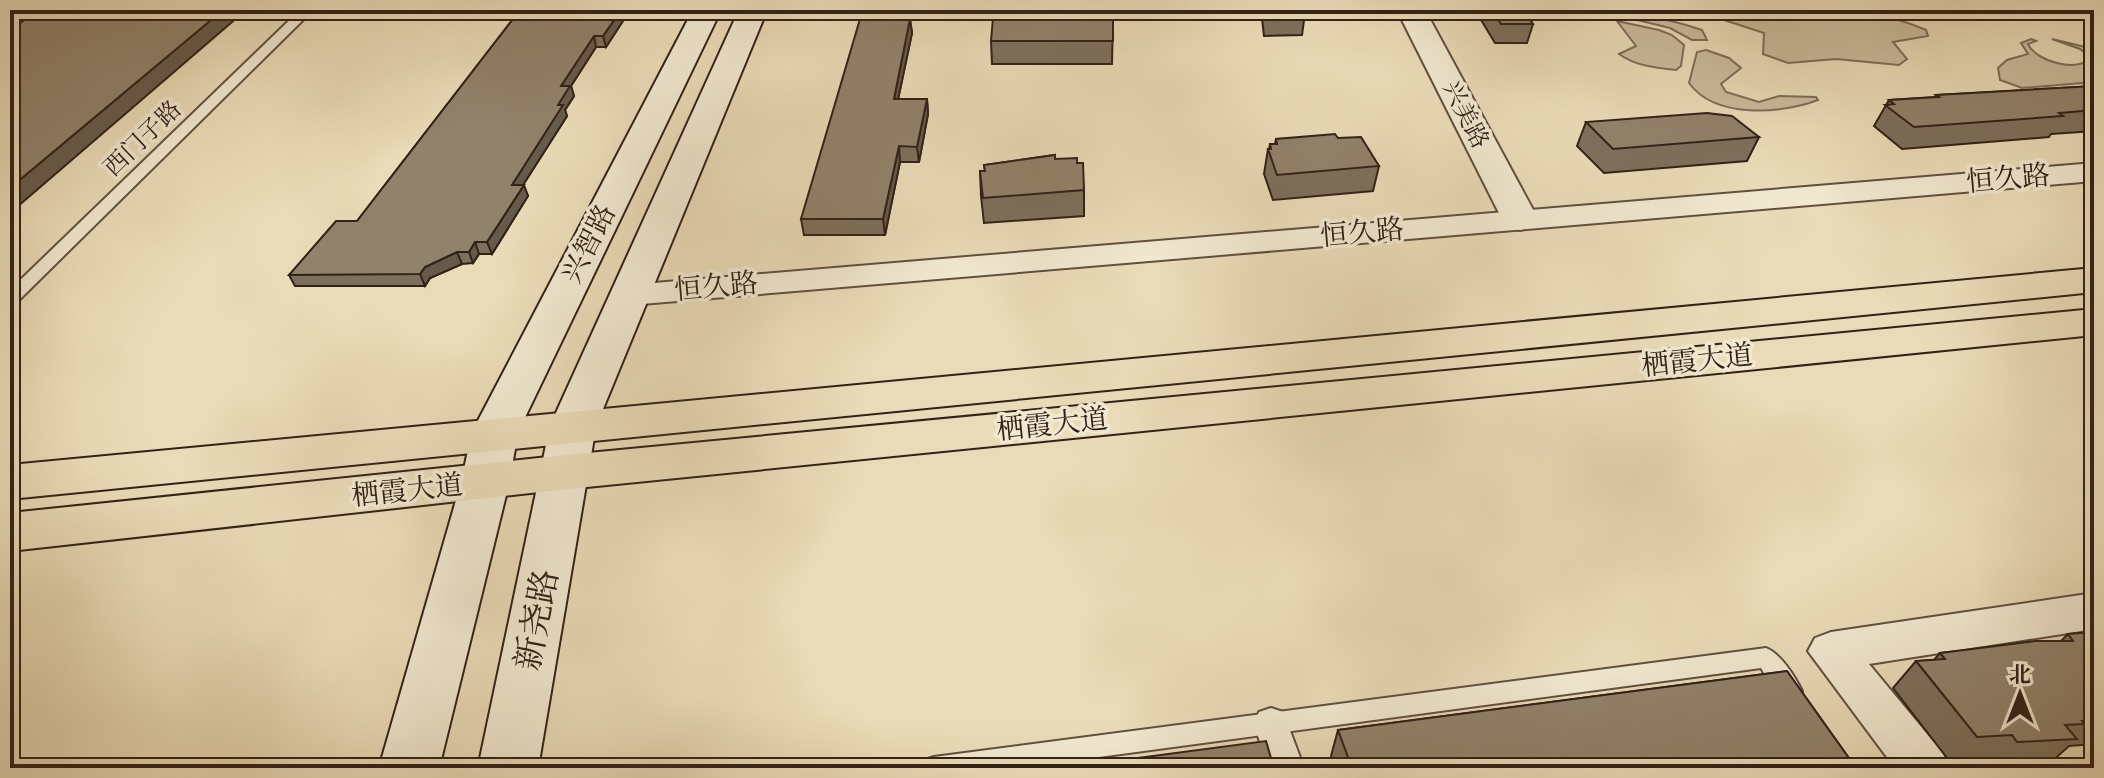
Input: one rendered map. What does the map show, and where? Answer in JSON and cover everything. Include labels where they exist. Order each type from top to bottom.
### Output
[{"type":"main road","name":"兴智路","points":[[490,458],[707,10]]},
{"type":"main road","name":"兴智路","points":[[570,449],[630,295],[753,10]]},
{"type":"main road","name":"兴美路","points":[[1411,10],[1520,219]]},
{"type":"main road","name":"栖霞大道","points":[[10,532],[490,458],[2094,280]]},
{"type":"main road","name":"栖霞大道","points":[[570,449],[2094,322]]},
{"type":"main road","name":"新尧路","points":[[508,768],[570,449]]},
{"type":"main road","name":"栖霞大道","points":[[10,482],[490,458]]},
{"type":"main road","points":[[409,768],[490,458]]},
{"type":"street","name":"恒久路","points":[[630,295],[2094,172]]},
{"type":"street","points":[[1925,768],[1831,651],[2094,611]]},
{"type":"street","points":[[1271,723],[1286,768]]},
{"type":"lane","name":"西门子路","points":[[10,299],[307,10]]},
{"type":"lane","points":[[934,768],[1766,658],[1801,707]]},
{"type":"shaded area","points":[[1596,10],[1677,23],[1702,30],[1707,40],[1692,40],[1670,28]]},
{"type":"shaded area","points":[[1706,10],[1846,10],[1900,21],[1926,30],[1928,36],[1893,42],[1907,59],[1899,65],[1836,59],[1788,63],[1763,54],[1764,33],[1715,17]]},
{"type":"shaded area","points":[[1617,21],[1672,35],[1684,45],[1681,66],[1676,70],[1654,67],[1619,54],[1636,46]]},
{"type":"shaded area","points":[[2031,39],[2036,41],[2028,44],[2039,56],[2068,65],[2077,65],[2090,57],[2080,49],[2052,39],[2094,49],[2094,82],[2022,88],[2000,80],[1998,68],[2007,60],[2028,54],[2021,43]]},
{"type":"shaded area","points":[[1706,50],[1729,58],[1741,68],[1721,84],[1726,92],[1759,102],[1779,96],[1816,97],[1818,100],[1768,110],[1731,108],[1715,103],[1700,95],[1689,83],[1697,52]]},
{"type":"building","points":[[39,10],[223,10],[10,188],[10,30]]},
{"type":"building","points":[[520,10],[621,10],[603,36],[594,36],[561,86],[570,86],[558,105],[563,105],[512,185],[524,185],[487,242],[475,242],[469,252],[457,252],[425,267],[420,274],[289,275],[336,221],[357,221]]},
{"type":"building","points":[[1267,10],[1304,10],[1305,13],[1267,13]]},
{"type":"building","points":[[1492,10],[1523,10],[1533,24],[1501,24]]},
{"type":"building","points":[[1054,15],[1054,18],[1113,19],[1113,41],[991,41],[993,18]]},
{"type":"building","points":[[860,19],[910,19],[894,99],[927,99],[917,147],[899,146],[883,219],[801,219]]},
{"type":"building","points":[[2094,86],[2094,110],[2059,113],[2063,116],[1914,127],[1885,105],[1894,104],[1889,100],[1939,97],[1936,95]]},
{"type":"building","points":[[1707,113],[1732,116],[1759,137],[1613,149],[1586,122]]},
{"type":"building","points":[[1335,134],[1338,138],[1361,137],[1379,166],[1277,175],[1268,149],[1271,149],[1270,144],[1277,144],[1276,139]]},
{"type":"building","points":[[1055,155],[1055,159],[1077,158],[1077,163],[1083,163],[1084,190],[983,198],[980,171],[985,171],[984,165]]},
{"type":"building","points":[[2094,632],[2094,720],[2065,725],[2077,739],[2017,742],[2012,735],[1977,737],[1916,661],[1945,659],[1940,653],[2035,641],[2073,641],[2068,634]]},
{"type":"building","points":[[1787,671],[1856,768],[1765,768],[1759,759],[1690,768],[1352,768],[1338,730]]},
{"type":"building","points":[[1266,741],[1274,768],[1062,768]]}]
